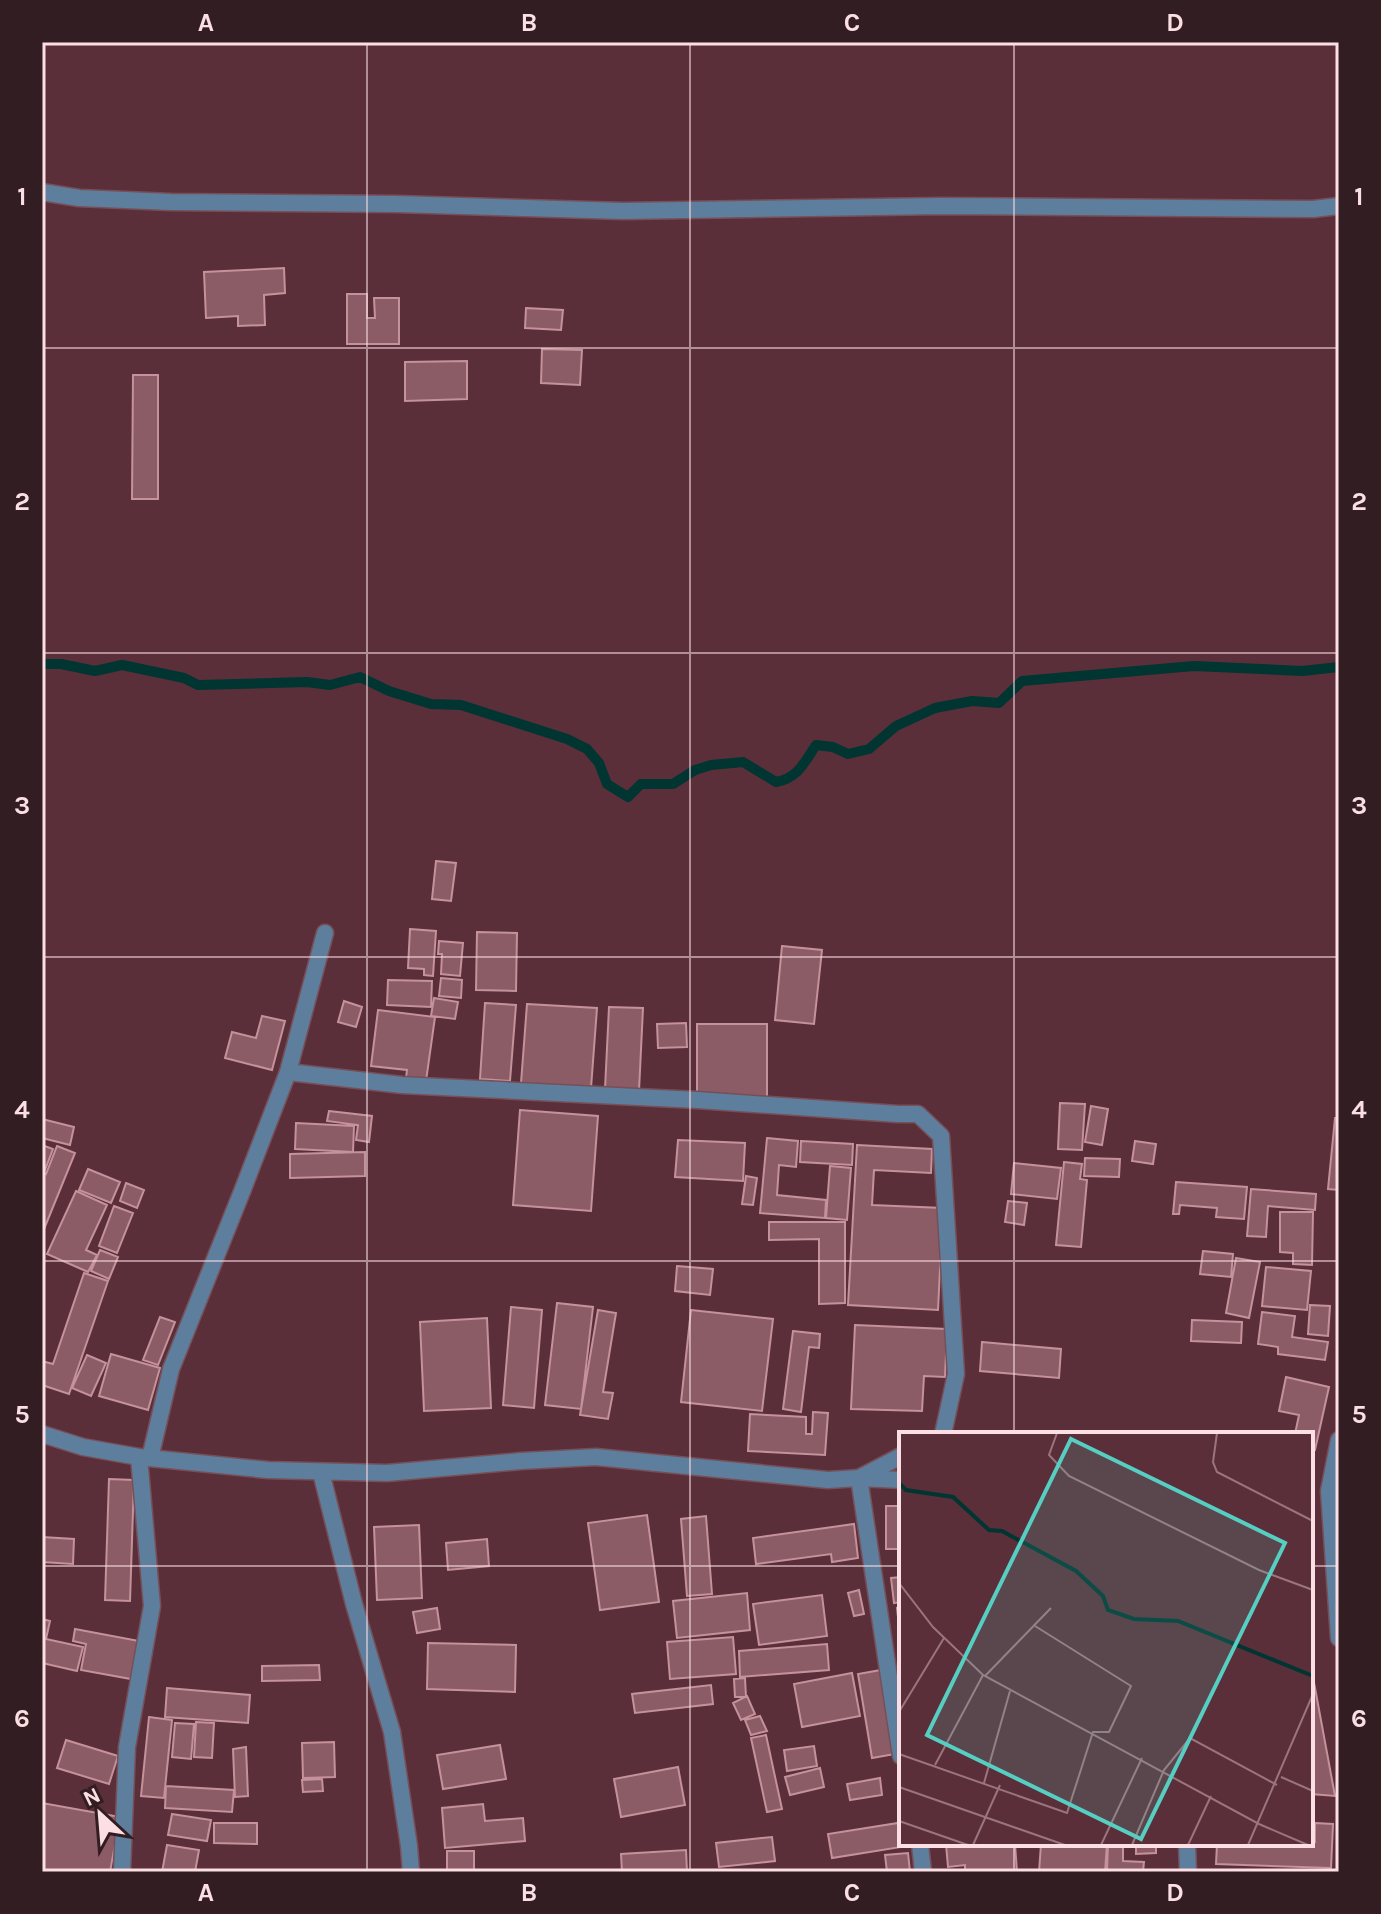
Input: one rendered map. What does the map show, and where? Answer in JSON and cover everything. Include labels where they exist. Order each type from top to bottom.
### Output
[{"type":"street","points":[[42,192],[79,198],[171,202],[397,204],[623,211],[941,206],[1313,209],[1339,206]]},
{"type":"street","points":[[122,1872],[127,1747],[152,1606],[144,1458],[171,1369],[288,1072],[325,933]]},
{"type":"street","points":[[288,1072],[402,1085],[918,1114],[941,1136],[956,1374],[943,1432]]},
{"type":"street","points":[[42,1434],[83,1447],[144,1458],[268,1470],[387,1473],[596,1457],[828,1480],[899,1480]]},
{"type":"street","points":[[1339,1440],[1334,1491],[1339,1638]]},
{"type":"street","points":[[859,1478],[899,1457]]},
{"type":"street","points":[[321,1472],[354,1604],[392,1732],[411,1872]]},
{"type":"street","points":[[859,1478],[899,1743]]},
{"type":"street","points":[[1313,1490],[1334,1491]]},
{"type":"street","points":[[920,1846],[923,1872]]},
{"type":"street","points":[[1187,1846],[1188,1872]]},
{"type":"building","points":[[284,268],[285,293],[264,295],[265,325],[238,326],[238,316],[206,318],[204,272]]},
{"type":"building","points":[[347,294],[367,294],[367,318],[375,318],[374,298],[399,298],[399,344],[347,344]]},
{"type":"building","points":[[526,308],[563,310],[561,330],[525,328]]},
{"type":"building","points":[[542,349],[582,350],[580,385],[541,383]]},
{"type":"building","points":[[467,361],[467,399],[405,401],[405,362]]},
{"type":"building","points":[[133,375],[158,375],[158,499],[132,499]]},
{"type":"building","points":[[436,861],[456,863],[451,901],[432,899]]},
{"type":"building","points":[[410,929],[436,931],[433,976],[424,975],[424,969],[408,968]]},
{"type":"building","points":[[477,932],[517,933],[516,991],[476,990]]},
{"type":"building","points":[[439,941],[463,943],[460,976],[441,974]]},
{"type":"building","points":[[782,946],[822,950],[814,1024],[775,1020]]},
{"type":"building","points":[[441,978],[462,980],[461,998],[439,996]]},
{"type":"building","points":[[388,980],[432,981],[431,1007],[387,1005]]},
{"type":"building","points":[[434,998],[458,1002],[455,1019],[431,1016]]},
{"type":"building","points":[[344,1001],[362,1007],[356,1027],[338,1022]]},
{"type":"building","points":[[485,1003],[516,1005],[510,1081],[480,1079]]},
{"type":"building","points":[[527,1004],[597,1008],[591,1088],[521,1083]]},
{"type":"building","points":[[609,1007],[643,1008],[639,1091],[605,1089]]},
{"type":"building","points":[[378,1010],[435,1017],[426,1081],[406,1078],[407,1070],[371,1066]]},
{"type":"building","points":[[262,1016],[285,1021],[272,1070],[225,1058],[232,1032],[256,1038]]},
{"type":"building","points":[[686,1023],[687,1047],[658,1048],[657,1024]]},
{"type":"building","points":[[697,1024],[767,1024],[767,1100],[697,1100]]},
{"type":"building","points":[[1060,1103],[1085,1104],[1082,1150],[1058,1149]]},
{"type":"building","points":[[1091,1106],[1108,1109],[1102,1145],[1085,1142]]},
{"type":"building","points":[[520,1110],[598,1116],[591,1211],[513,1205]]},
{"type":"building","points":[[329,1111],[372,1116],[369,1142],[356,1140],[358,1125],[327,1121]]},
{"type":"building","points":[[1335,1118],[1339,1118],[1339,1190],[1328,1189]]},
{"type":"building","points":[[42,1119],[74,1127],[70,1145],[42,1138]]},
{"type":"building","points":[[296,1123],[354,1126],[353,1152],[295,1149]]},
{"type":"building","points":[[767,1138],[798,1141],[796,1167],[779,1165],[777,1195],[826,1200],[825,1218],[760,1213]]},
{"type":"building","points":[[678,1140],[745,1143],[743,1181],[675,1177]]},
{"type":"building","points":[[801,1141],[853,1144],[852,1165],[800,1162]]},
{"type":"building","points":[[1135,1141],[1156,1144],[1153,1164],[1132,1161]]},
{"type":"building","points":[[42,1145],[53,1149],[45,1170],[42,1169]]},
{"type":"building","points":[[857,1145],[932,1149],[931,1173],[874,1170],[872,1205],[943,1208],[938,1310],[848,1305]]},
{"type":"building","points":[[57,1146],[75,1153],[42,1234],[42,1172],[46,1174]]},
{"type":"building","points":[[365,1152],[365,1176],[290,1178],[290,1154]]},
{"type":"building","points":[[1085,1158],[1120,1159],[1119,1177],[1084,1176]]},
{"type":"building","points":[[1064,1162],[1082,1164],[1080,1179],[1087,1180],[1081,1247],[1056,1245]]},
{"type":"building","points":[[1014,1163],[1061,1168],[1057,1199],[1011,1194]]},
{"type":"building","points":[[830,1166],[851,1168],[847,1220],[826,1218]]},
{"type":"building","points":[[88,1169],[120,1182],[111,1203],[79,1190]]},
{"type":"building","points":[[746,1176],[757,1178],[753,1205],[742,1204]]},
{"type":"building","points":[[1176,1182],[1247,1187],[1244,1219],[1216,1217],[1217,1208],[1180,1205],[1179,1214],[1173,1214]]},
{"type":"building","points":[[126,1183],[144,1190],[137,1208],[120,1201]]},
{"type":"building","points":[[1251,1189],[1316,1194],[1315,1210],[1268,1206],[1266,1237],[1247,1236]]},
{"type":"building","points":[[76,1191],[107,1205],[86,1250],[97,1255],[88,1272],[47,1254]]},
{"type":"building","points":[[1008,1201],[1027,1203],[1024,1225],[1005,1222]]},
{"type":"building","points":[[114,1206],[133,1213],[117,1253],[99,1246]]},
{"type":"building","points":[[1280,1212],[1313,1212],[1312,1265],[1293,1264],[1293,1253],[1280,1252]]},
{"type":"building","points":[[769,1222],[845,1222],[845,1303],[819,1304],[819,1239],[769,1240]]},
{"type":"building","points":[[100,1250],[118,1257],[109,1279],[91,1271]]},
{"type":"building","points":[[1203,1251],[1233,1254],[1231,1277],[1200,1274]]},
{"type":"building","points":[[1236,1258],[1260,1262],[1249,1318],[1226,1313]]},
{"type":"building","points":[[677,1266],[713,1269],[710,1295],[675,1291]]},
{"type":"building","points":[[1266,1267],[1311,1271],[1307,1310],[1262,1306]]},
{"type":"building","points":[[84,1273],[108,1281],[69,1394],[42,1385],[42,1361],[53,1364]]},
{"type":"building","points":[[557,1303],[593,1307],[581,1409],[545,1405]]},
{"type":"building","points":[[1310,1305],[1330,1306],[1328,1336],[1308,1334]]},
{"type":"building","points":[[511,1307],[542,1310],[534,1408],[503,1405]]},
{"type":"building","points":[[598,1310],[616,1313],[603,1392],[613,1393],[608,1419],[580,1415]]},
{"type":"building","points":[[691,1310],[773,1319],[762,1411],[681,1402]]},
{"type":"building","points":[[1262,1312],[1295,1316],[1292,1337],[1328,1342],[1325,1360],[1278,1354],[1278,1347],[1258,1344]]},
{"type":"building","points":[[160,1317],[175,1322],[158,1365],[143,1360]]},
{"type":"building","points":[[487,1318],[491,1408],[424,1411],[420,1322]]},
{"type":"building","points":[[1192,1320],[1242,1322],[1241,1343],[1191,1341]]},
{"type":"building","points":[[855,1325],[947,1329],[945,1377],[924,1376],[922,1411],[851,1409]]},
{"type":"building","points":[[793,1331],[820,1334],[819,1348],[809,1347],[801,1412],[783,1409]]},
{"type":"building","points":[[982,1342],[1061,1349],[1059,1378],[980,1371]]},
{"type":"building","points":[[111,1354],[160,1368],[148,1410],[99,1396]]},
{"type":"building","points":[[87,1355],[106,1363],[91,1396],[72,1388]]},
{"type":"building","points":[[1286,1377],[1329,1387],[1315,1450],[1313,1432],[1295,1432],[1299,1415],[1279,1411]]},
{"type":"building","points":[[813,1412],[828,1413],[825,1455],[748,1451],[750,1414],[806,1417],[806,1434],[812,1434]]},
{"type":"building","points":[[109,1479],[134,1480],[130,1601],[105,1600]]},
{"type":"building","points":[[886,1506],[899,1506],[899,1549],[886,1549]]},
{"type":"building","points":[[647,1515],[659,1602],[600,1610],[588,1523]]},
{"type":"building","points":[[706,1516],[712,1594],[687,1596],[681,1519]]},
{"type":"building","points":[[854,1524],[858,1558],[832,1562],[831,1554],[756,1564],[753,1538]]},
{"type":"building","points":[[419,1525],[422,1598],[377,1600],[374,1527]]},
{"type":"building","points":[[42,1537],[74,1539],[73,1564],[42,1562]]},
{"type":"building","points":[[487,1539],[489,1566],[448,1570],[446,1543]]},
{"type":"building","points":[[899,1577],[899,1602],[894,1603],[891,1578]]},
{"type":"building","points":[[859,1590],[864,1614],[854,1616],[848,1593]]},
{"type":"building","points":[[747,1593],[750,1630],[677,1638],[673,1601]]},
{"type":"building","points":[[822,1595],[827,1636],[759,1645],[753,1604]]},
{"type":"building","points":[[437,1608],[440,1629],[417,1633],[413,1612]]},
{"type":"building","points":[[42,1619],[50,1621],[46,1639],[83,1647],[77,1671],[42,1663]]},
{"type":"building","points":[[75,1629],[139,1641],[131,1679],[81,1670],[86,1644],[73,1641]]},
{"type":"building","points":[[733,1637],[736,1674],[670,1679],[667,1642]]},
{"type":"building","points":[[428,1643],[516,1645],[515,1692],[427,1689]]},
{"type":"building","points":[[827,1644],[829,1670],[740,1677],[739,1651]]},
{"type":"building","points":[[319,1665],[320,1680],[262,1681],[262,1666]]},
{"type":"building","points":[[881,1670],[895,1754],[872,1758],[858,1674]]},
{"type":"building","points":[[852,1673],[860,1716],[802,1727],[794,1684]]},
{"type":"building","points":[[1313,1677],[1335,1796],[1313,1794]]},
{"type":"building","points":[[745,1678],[746,1697],[735,1697],[734,1679]]},
{"type":"building","points":[[711,1685],[713,1704],[635,1713],[632,1694]]},
{"type":"building","points":[[167,1688],[250,1695],[248,1723],[165,1717]]},
{"type":"building","points":[[747,1696],[755,1714],[741,1720],[733,1703]]},
{"type":"building","points":[[760,1716],[767,1731],[751,1735],[745,1720]]},
{"type":"building","points":[[149,1717],[172,1720],[164,1798],[141,1796]]},
{"type":"building","points":[[196,1722],[214,1723],[212,1758],[194,1757]]},
{"type":"building","points":[[175,1723],[194,1724],[191,1759],[172,1757]]},
{"type":"building","points":[[766,1735],[782,1809],[767,1812],[751,1738]]},
{"type":"building","points":[[66,1740],[118,1756],[109,1784],[57,1768]]},
{"type":"building","points":[[334,1742],[335,1777],[303,1778],[302,1743]]},
{"type":"building","points":[[500,1745],[506,1779],[443,1789],[437,1755]]},
{"type":"building","points":[[814,1746],[817,1766],[787,1771],[784,1750]]},
{"type":"building","points":[[246,1747],[248,1796],[235,1797],[233,1749]]},
{"type":"building","points":[[678,1767],[685,1805],[621,1817],[614,1779]]},
{"type":"building","points":[[820,1768],[824,1787],[790,1795],[785,1777]]},
{"type":"building","points":[[880,1778],[882,1795],[850,1800],[847,1784]]},
{"type":"building","points":[[322,1779],[323,1791],[303,1792],[302,1780]]},
{"type":"building","points":[[166,1786],[234,1790],[232,1812],[165,1808]]},
{"type":"building","points":[[42,1803],[120,1817],[110,1872],[42,1872]]},
{"type":"building","points":[[483,1804],[485,1821],[523,1818],[525,1841],[445,1848],[442,1808]]},
{"type":"building","points":[[172,1814],[211,1820],[207,1841],[168,1835]]},
{"type":"building","points":[[214,1823],[257,1823],[257,1844],[214,1843]]},
{"type":"building","points":[[898,1823],[901,1847],[832,1858],[828,1834]]},
{"type":"building","points":[[1315,1823],[1333,1824],[1331,1868],[1216,1864],[1217,1846],[1313,1846]]},
{"type":"building","points":[[772,1837],[775,1861],[719,1867],[716,1843]]},
{"type":"building","points":[[167,1845],[199,1850],[195,1872],[162,1872]]},
{"type":"building","points":[[946,1846],[1015,1846],[1017,1872],[965,1872],[965,1865],[948,1867]]},
{"type":"building","points":[[1041,1846],[1107,1846],[1105,1872],[1039,1872]]},
{"type":"building","points":[[1108,1846],[1123,1846],[1123,1861],[1144,1862],[1143,1872],[1107,1872]]},
{"type":"building","points":[[1136,1846],[1156,1846],[1156,1853],[1136,1854]]},
{"type":"building","points":[[686,1850],[687,1872],[622,1872],[621,1854]]},
{"type":"building","points":[[447,1851],[474,1851],[474,1872],[447,1872]]},
{"type":"building","points":[[908,1853],[910,1872],[887,1872],[885,1855]]},
{"type":"waterway","points":[[42,664],[61,664],[95,671],[122,665],[184,678],[198,685],[307,682],[330,685],[360,677],[389,691],[431,704],[461,705],[567,739],[587,749],[599,763],[607,784],[628,797],[641,784],[673,784],[695,770],[711,765],[743,762],[776,782],[784,780],[800,769],[816,745],[833,747],[848,754],[869,749],[896,726],[935,708],[972,701],[999,703],[1022,681],[1194,666],[1302,671],[1339,667]]}]
